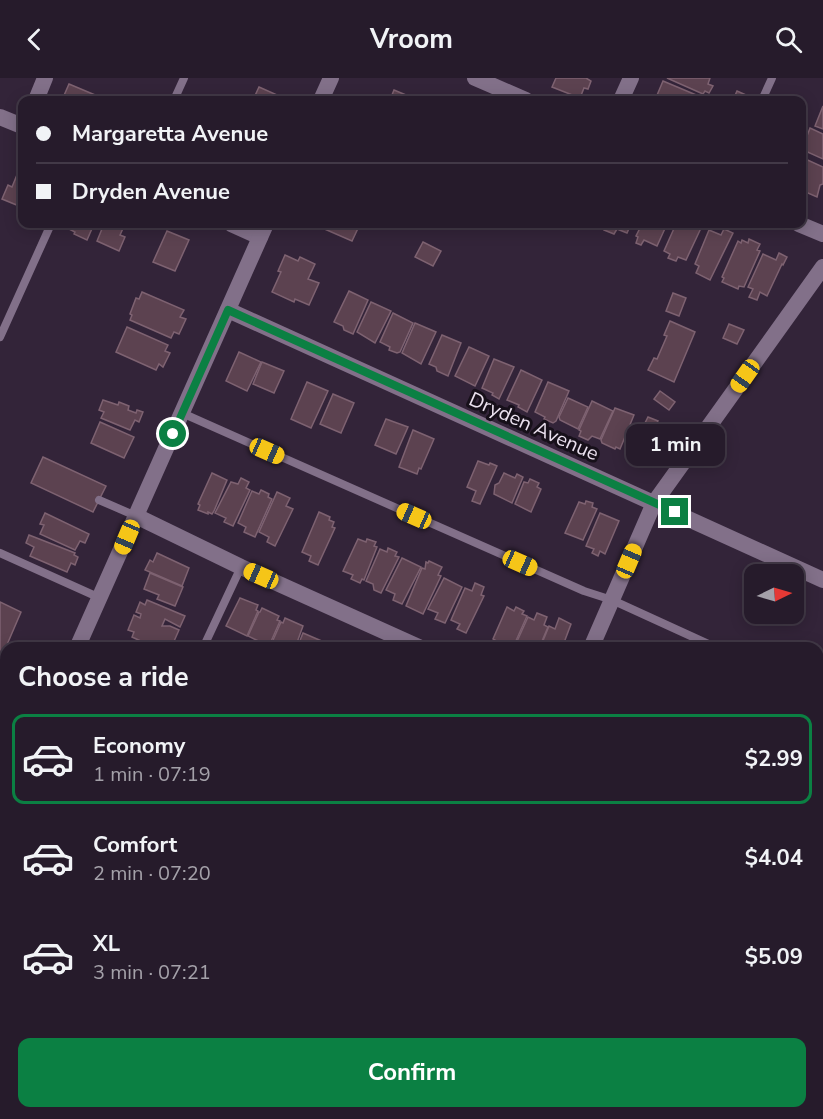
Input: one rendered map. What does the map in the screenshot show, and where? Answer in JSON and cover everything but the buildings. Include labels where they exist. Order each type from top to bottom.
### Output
[{"type":"street","points":[[38,96],[45,78]]},
{"type":"street","points":[[323,96],[332,78]]},
{"type":"street","points":[[623,96],[631,78]]},
{"type":"street","points":[[479,79],[517,96]]},
{"type":"street","points":[[0,117],[18,124]]},
{"type":"street","points":[[806,227],[823,234]]},
{"type":"street","points":[[80,642],[263,230]]},
{"type":"street","points":[[594,642],[654,503],[823,267]]},
{"type":"street","name":"Dryden Avenue","points":[[228,310],[823,580]]},
{"type":"street","points":[[136,516],[241,567],[408,642]]},
{"type":"lane","points":[[176,96],[184,78]]},
{"type":"lane","points":[[764,96],[772,78]]},
{"type":"lane","points":[[0,337],[49,228]]},
{"type":"lane","points":[[182,413],[704,642]]},
{"type":"lane","points":[[99,500],[136,516]]},
{"type":"lane","points":[[0,553],[100,598]]},
{"type":"lane","points":[[206,642],[241,567]]},
{"type":"route","points":[[173,434],[228,310],[675,512]]}]
